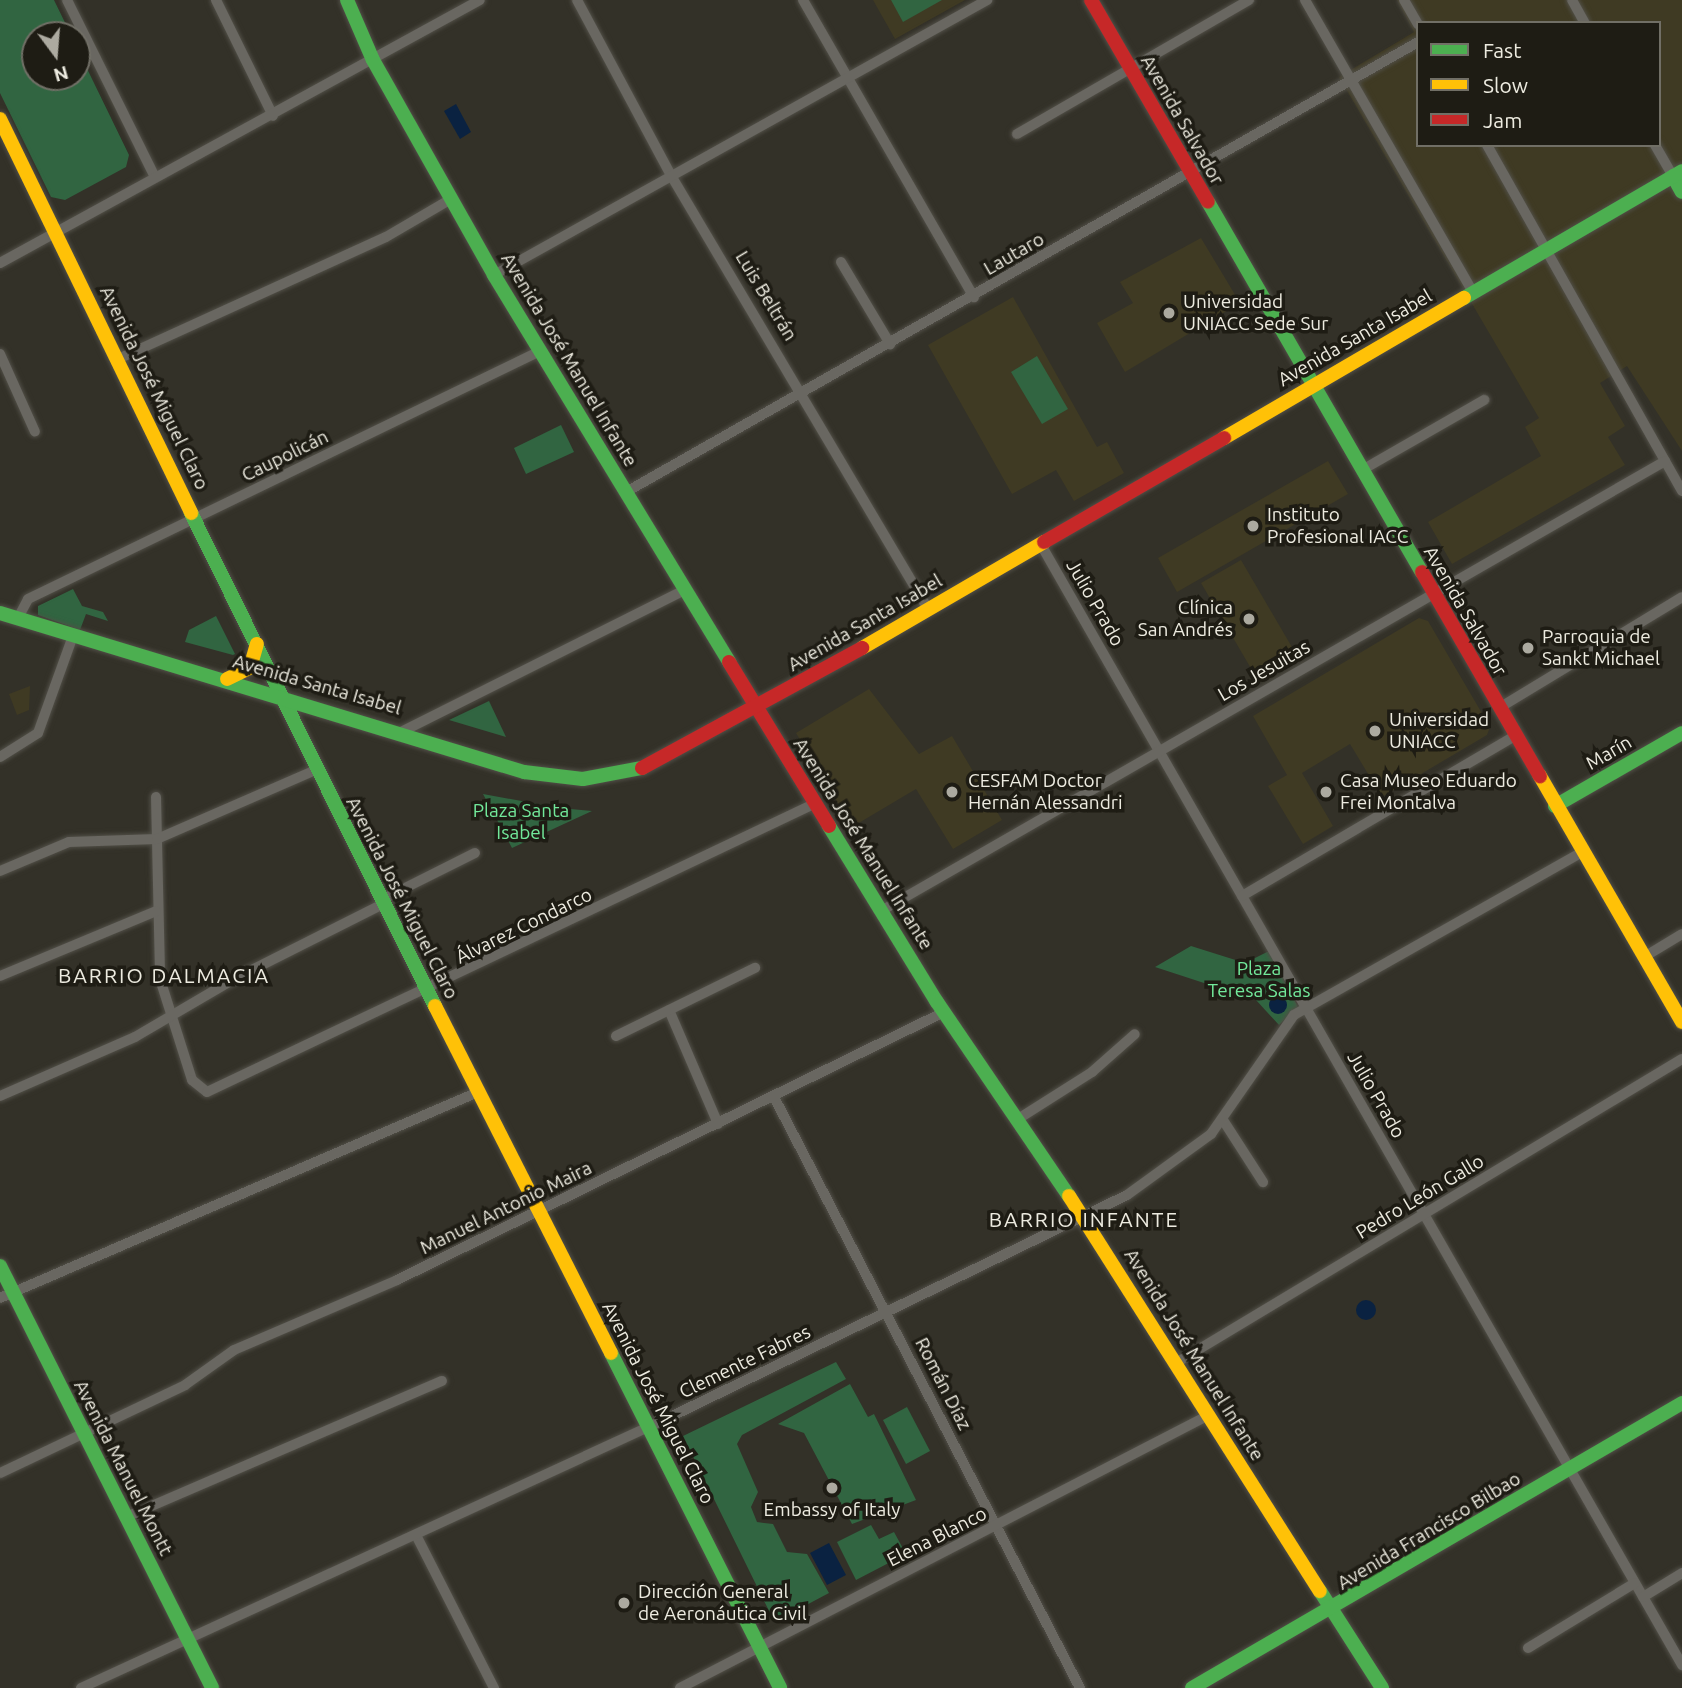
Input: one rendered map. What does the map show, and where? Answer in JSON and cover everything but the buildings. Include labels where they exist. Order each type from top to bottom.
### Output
[{"type":"main road","name":"Avenida José Manuel Infante","points":[[347,0],[373,60],[494,275],[757,709],[944,1012],[1084,1218],[1382,1688]]},
{"type":"main road","name":"Avenida Salvador","points":[[1091,0],[1682,1022]]},
{"type":"main road","name":"Avenida José Miguel Claro","points":[[0,119],[316,770],[780,1688]]},
{"type":"main road","name":"Avenida Santa Isabel","points":[[0,613],[403,731],[524,772],[583,779],[660,763],[1677,174]]},
{"type":"main road","points":[[1677,174],[1682,192]]},
{"type":"main road","points":[[227,679],[250,668],[257,644]]},
{"type":"main road","name":"Marín","points":[[1555,806],[1682,733]]},
{"type":"main road","name":"Avenida Manuel Montt","points":[[0,1266],[7,1295],[83,1432],[212,1688]]},
{"type":"main road","name":"Avenida Francisco Bilbao","points":[[1192,1688],[1332,1611],[1682,1403]]},
{"type":"street","points":[[66,0],[155,177]]},
{"type":"street","points":[[216,0],[273,116]]},
{"type":"street","points":[[0,263],[155,177],[273,116],[480,0]]},
{"type":"street","name":"Luis Beltrán","points":[[577,0],[672,177],[804,393],[928,609]]},
{"type":"street","points":[[803,0],[850,77],[974,297]]},
{"type":"street","points":[[494,275],[987,0]]},
{"type":"street","points":[[1017,134],[1249,0]]},
{"type":"street","points":[[1305,0],[1473,292]]},
{"type":"street","points":[[1404,0],[1416,21]]},
{"type":"street","points":[[1572,0],[1584,21]]},
{"type":"street","name":"Lautaro","points":[[625,492],[974,297],[1416,43]]},
{"type":"street","points":[[1488,147],[1682,491]]},
{"type":"street","points":[[1657,147],[1677,174]]},
{"type":"street","points":[[118,359],[386,237],[451,199]]},
{"type":"street","points":[[841,262],[890,344]]},
{"type":"street","name":"Caupolicán","points":[[18,618],[28,599],[540,351]]},
{"type":"street","points":[[0,354],[35,432]]},
{"type":"street","points":[[1362,470],[1484,400]]},
{"type":"street","name":"Los Jesuitas","points":[[881,911],[1665,461]]},
{"type":"street","name":"Julio Prado","points":[[1040,543],[1682,1665]]},
{"type":"street","points":[[403,731],[685,590]]},
{"type":"street","points":[[1499,708],[1682,597]]},
{"type":"street","points":[[0,757],[38,733],[73,636]]},
{"type":"street","points":[[1242,896],[1515,736]]},
{"type":"street","points":[[0,871],[69,842],[157,839],[316,770]]},
{"type":"street","points":[[156,797],[156,911],[169,1016]]},
{"type":"street","name":"Álvarez Condarco","points":[[169,1016],[192,1080],[207,1092],[428,992],[816,803]]},
{"type":"street","name":"Clemente Fabres","points":[[81,1688],[186,1635],[416,1535],[648,1427],[1084,1218],[1162,1174],[1223,1120],[1281,1028],[1306,1007],[1582,852]]},
{"type":"street","points":[[0,1096],[169,1016],[475,853]]},
{"type":"street","points":[[0,976],[156,911]]},
{"type":"street","points":[[1644,957],[1682,933]]},
{"type":"street","points":[[617,1036],[755,968]]},
{"type":"street","points":[[669,1010],[718,1124]]},
{"type":"street","name":"Manuel Antonio Maira","points":[[0,1473],[185,1385],[234,1350],[539,1212],[944,1012]]},
{"type":"street","points":[[1018,1119],[1092,1072],[1135,1034]]},
{"type":"street","name":"Pedro León Gallo","points":[[1176,1363],[1682,1059]]},
{"type":"street","points":[[7,1295],[478,1092]]},
{"type":"street","name":"Román Díaz","points":[[774,1097],[1080,1688]]},
{"type":"street","points":[[1223,1120],[1263,1182]]},
{"type":"street","points":[[127,1517],[442,1381]]},
{"type":"street","name":"Elena Blanco","points":[[680,1688],[1209,1415]]},
{"type":"street","points":[[416,1535],[495,1688]]},
{"type":"street","points":[[1643,1597],[1682,1573]]},
{"type":"street","points":[[1528,1648],[1635,1583]]},
{"type":"shaded area","points":[[873,0],[965,0],[895,39]]},
{"type":"shaded area","points":[[1397,0],[1682,0],[1682,451],[1627,366],[1600,383],[1625,426],[1608,437],[1625,465],[1452,564],[1428,522],[1541,456],[1525,427],[1539,418],[1339,77],[1414,32]]},
{"type":"shaded area","name":"Universidad UNIACC Sede Sur","points":[[1201,238],[1240,303],[1125,372],[1097,323],[1133,303],[1120,282]]},
{"type":"shaded area","points":[[1013,297],[1097,447],[1107,442],[1124,473],[1074,501],[1056,470],[1012,494],[928,345]]},
{"type":"shaded area","name":"Instituto Profesional IACC","points":[[1328,461],[1348,494],[1177,592],[1158,558]]},
{"type":"shaded area","name":"Clínica San Andrés","points":[[1241,560],[1296,654],[1256,677],[1201,583]]},
{"type":"shaded area","name":"Universidad UNIACC","points":[[1419,618],[1428,621],[1490,727],[1487,735],[1382,797],[1350,744],[1302,773],[1333,826],[1303,844],[1268,786],[1287,775],[1253,716]]},
{"type":"shaded area","points":[[30,686],[29,710],[17,715],[9,694]]},
{"type":"shaded area","points":[[869,689],[919,754],[952,736],[1002,820],[953,849],[916,789],[852,827],[796,733]]},
{"type":"green space","points":[[0,0],[54,0],[64,21],[21,21],[21,91],[91,91],[91,77],[129,155],[126,167],[65,200],[51,197],[0,93]]},
{"type":"green space","points":[[891,0],[942,0],[903,22]]},
{"type":"green space","points":[[1037,356],[1068,409],[1042,424],[1011,372]]},
{"type":"green space","points":[[561,425],[574,452],[526,474],[514,448]]},
{"type":"green space","points":[[73,589],[82,606],[103,612],[108,621],[86,614],[80,630],[38,615],[38,606]]},
{"type":"green space","points":[[216,616],[235,654],[233,655],[185,642],[189,630]]},
{"type":"green space","points":[[489,701],[506,737],[449,720]]},
{"type":"green space","name":"Plaza Santa Isabel","points":[[483,794],[560,808],[592,811],[512,848]]},
{"type":"green space","name":"Plaza Teresa Salas","points":[[1191,946],[1245,963],[1269,951],[1298,1007],[1279,1025],[1256,1000],[1155,967]]},
{"type":"green space","points":[[836,1362],[846,1379],[742,1435],[737,1444],[758,1492],[751,1507],[757,1522],[773,1524],[787,1552],[807,1554],[829,1593],[780,1619],[772,1617],[683,1436]]},
{"type":"green space","points":[[850,1384],[868,1417],[874,1414],[916,1500],[852,1524],[804,1433],[778,1424]]},
{"type":"green space","points":[[907,1407],[930,1451],[906,1464],[883,1420]]},
{"type":"green space","points":[[871,1525],[879,1539],[894,1532],[906,1554],[856,1580],[837,1542]]},
{"type":"water","points":[[456,104],[471,132],[460,139],[444,111]]},
{"type":"water","points":[[1278,996],[1284,999],[1287,1005],[1284,1011],[1278,1014],[1272,1011],[1269,1005],[1272,999]]},
{"type":"water","points":[[1366,1300],[1373,1303],[1376,1310],[1373,1317],[1366,1320],[1359,1317],[1356,1310],[1359,1303]]},
{"type":"water","points":[[829,1543],[846,1575],[827,1585],[810,1553]]},
{"type":"traffic: fast","points":[[347,0],[373,60],[494,275],[729,662]]},
{"type":"traffic: fast","points":[[1464,298],[1682,171]]},
{"type":"traffic: fast","points":[[1673,176],[1682,192]]},
{"type":"traffic: fast","points":[[1208,202],[1422,572]]},
{"type":"traffic: fast","points":[[191,513],[435,1006]]},
{"type":"traffic: fast","points":[[0,613],[524,772],[583,779],[642,768]]},
{"type":"traffic: fast","points":[[1555,806],[1682,733]]},
{"type":"traffic: fast","points":[[829,826],[937,1002],[1069,1196]]},
{"type":"traffic: fast","points":[[0,1266],[212,1688]]},
{"type":"traffic: fast","points":[[611,1353],[780,1688]]},
{"type":"traffic: fast","points":[[1192,1688],[1682,1403]]},
{"type":"traffic: fast","points":[[1320,1591],[1382,1688]]},
{"type":"traffic: slow","points":[[0,119],[191,513]]},
{"type":"traffic: slow","points":[[1224,438],[1464,298]]},
{"type":"traffic: slow","points":[[862,648],[1044,542]]},
{"type":"traffic: slow","points":[[227,679],[250,668],[257,644]]},
{"type":"traffic: slow","points":[[1540,776],[1682,1022]]},
{"type":"traffic: slow","points":[[435,1006],[611,1353]]},
{"type":"traffic: slow","points":[[1069,1196],[1320,1591]]},
{"type":"traffic: jam","points":[[1091,0],[1208,202]]},
{"type":"traffic: jam","points":[[1044,542],[1224,438]]},
{"type":"traffic: jam","points":[[1422,572],[1540,776]]},
{"type":"traffic: jam","points":[[642,768],[862,648]]},
{"type":"traffic: jam","points":[[729,662],[829,826]]},
{"type":"place","name":"Universidad UNIACC Sede Sur","points":[[1169,313]]},
{"type":"place","name":"Instituto Profesional IACC","points":[[1253,526]]},
{"type":"place","name":"Clínica San Andrés","points":[[1249,619]]},
{"type":"place","name":"Parroquia de Sankt Michael","points":[[1528,648]]},
{"type":"place","name":"Universidad UNIACC","points":[[1375,731]]},
{"type":"place","name":"CESFAM Doctor Hernán Alessandri","points":[[952,792]]},
{"type":"place","name":"Casa Museo Eduardo Frei Montalva","points":[[1326,792]]},
{"type":"place","name":"Embassy of Italy","points":[[832,1488]]},
{"type":"place","name":"Dirección General de Aeronáutica Civil","points":[[624,1603]]},
{"type":"district","name":"BARRIO DALMACIA","points":[[164,975]]},
{"type":"district","name":"BARRIO INFANTE","points":[[1084,1219]]}]
